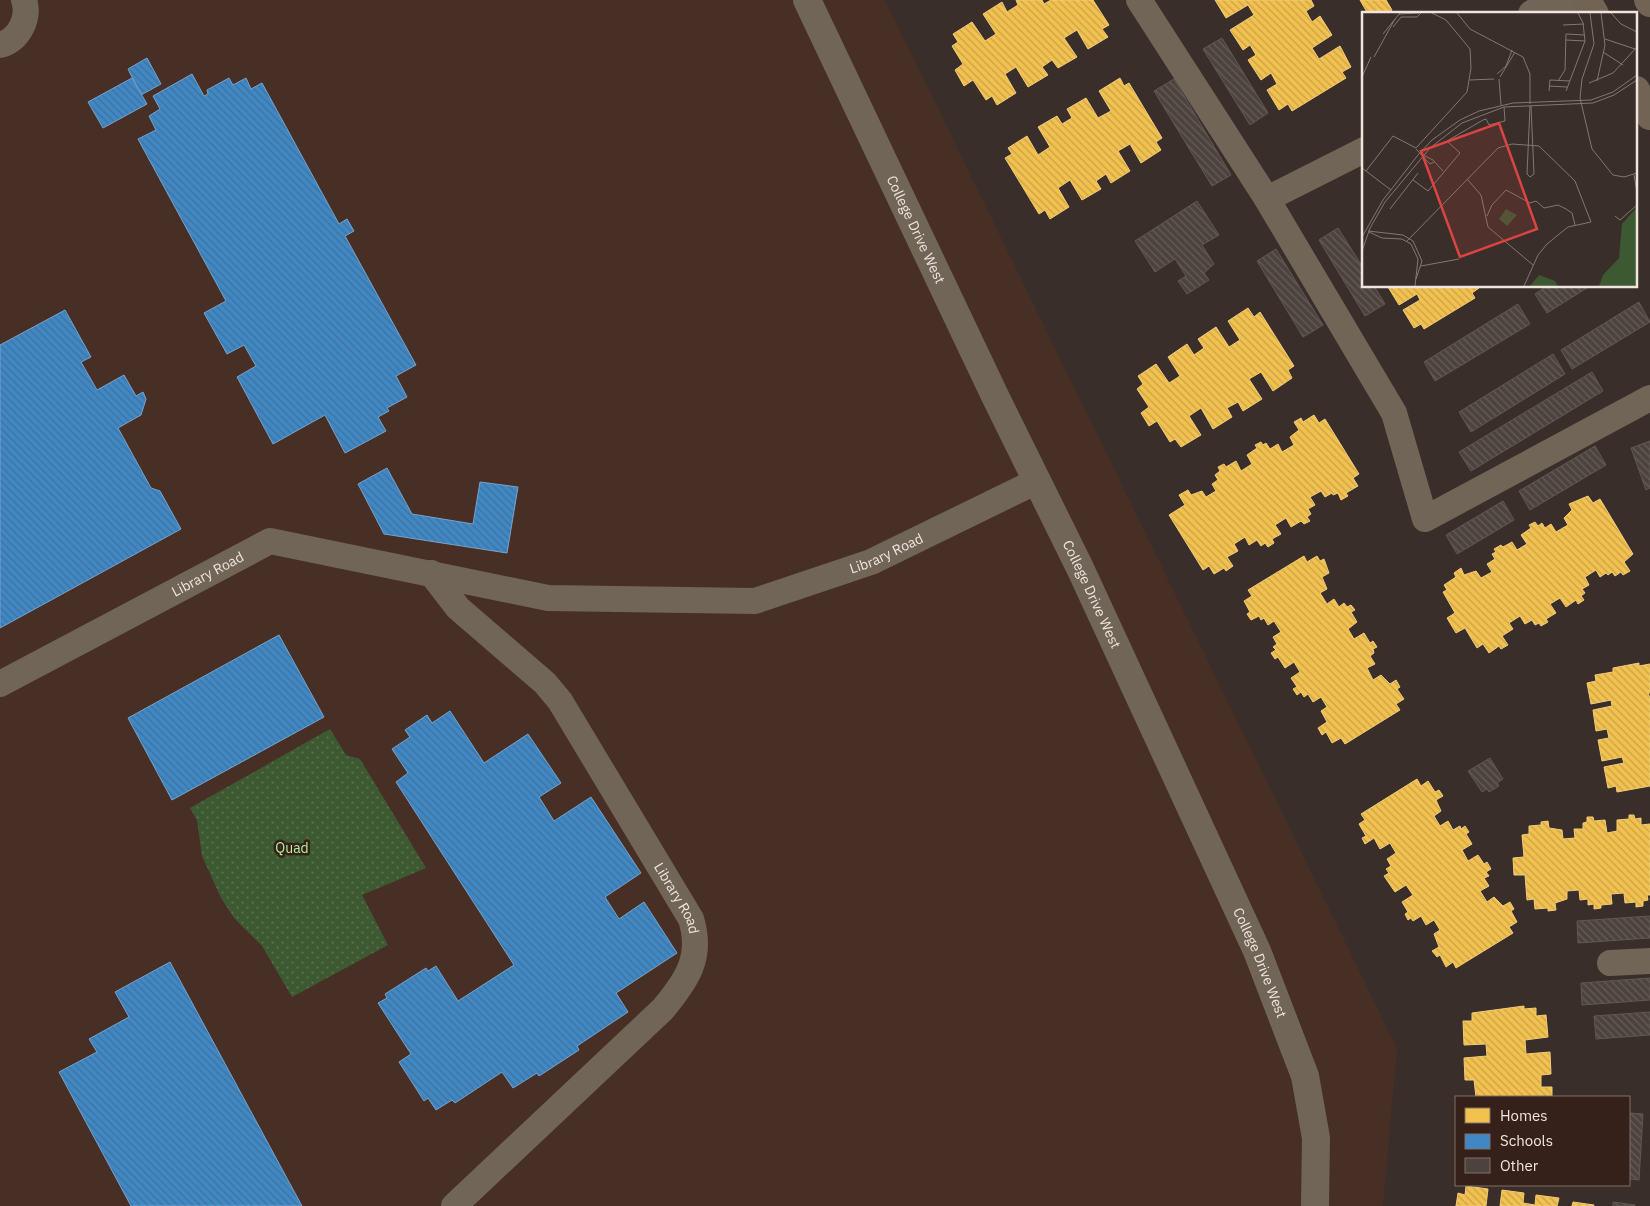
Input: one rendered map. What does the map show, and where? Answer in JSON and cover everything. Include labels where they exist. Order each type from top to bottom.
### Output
[{"type":"main road","points":[[1586,0],[1593,12]]},
{"type":"main road","points":[[1638,94],[1650,116]]},
{"type":"street","points":[[0,45],[15,37],[22,27],[26,16],[24,0]]},
{"type":"street","name":"College Drive West","points":[[807,0],[1080,568],[1257,952],[1295,1044],[1305,1076],[1316,1138],[1315,1206]]},
{"type":"street","points":[[1139,0],[1267,199],[1394,414],[1425,519],[1650,398]]},
{"type":"street","points":[[1535,12],[1541,8],[1586,0]]},
{"type":"street","points":[[1578,12],[1586,0]]},
{"type":"street","points":[[1267,199],[1361,148]]},
{"type":"street","name":"Library Road","points":[[0,684],[270,541],[548,598],[755,601],[871,562],[1037,481]]},
{"type":"street","name":"Library Road","points":[[431,573],[458,608],[545,683],[560,701],[690,918],[696,935],[690,972],[662,1009],[454,1206]]},
{"type":"street","points":[[1610,962],[1650,962]]},
{"type":"shaded area","points":[[0,0],[885,0],[1397,1048],[1383,1206],[0,1206]]},
{"type":"green space","name":"Quad","points":[[330,729],[346,755],[360,759],[426,868],[362,895],[388,945],[292,997],[262,946],[234,918],[221,898],[202,856],[197,820],[190,808]]},
{"type":"building: Homes","points":[[1016,0],[1042,0],[1044,4],[1051,0],[1093,0],[1109,25],[1102,29],[1108,37],[1088,49],[1077,30],[1064,38],[1077,57],[1058,68],[1052,60],[1042,67],[1048,75],[1028,87],[1016,67],[1005,74],[1016,93],[997,105],[992,96],[986,100],[973,80],[964,86],[955,70],[963,64],[952,46],[958,42],[953,34],[972,22],[985,41],[996,34],[983,14],[1002,2],[1007,12],[1018,5]]},
{"type":"building: Homes","points":[[1215,0],[1311,0],[1314,6],[1306,11],[1312,22],[1320,16],[1332,35],[1312,48],[1319,59],[1340,46],[1351,67],[1342,72],[1346,78],[1292,111],[1288,104],[1279,110],[1267,90],[1277,84],[1271,73],[1261,80],[1248,60],[1256,55],[1250,45],[1243,50],[1230,30],[1254,15],[1248,5],[1226,18]]},
{"type":"building: Homes","points":[[1360,0],[1386,0],[1392,10],[1388,12],[1367,12]]},
{"type":"building: Homes","points":[[1120,78],[1124,86],[1129,83],[1162,138],[1156,142],[1161,150],[1141,163],[1130,144],[1118,151],[1130,171],[1111,183],[1106,174],[1096,181],[1101,189],[1082,200],[1070,180],[1058,188],[1069,207],[1050,219],[1045,210],[1039,214],[1005,158],[1012,154],[1008,148],[1027,136],[1038,155],[1050,147],[1038,127],[1057,116],[1062,124],[1072,118],[1067,109],[1086,98],[1098,118],[1111,111],[1099,91]]},
{"type":"building: Homes","points":[[1389,288],[1479,288],[1472,293],[1475,298],[1424,329],[1421,324],[1414,328],[1403,310],[1420,300],[1417,294],[1399,305]]},
{"type":"building: Homes","points":[[1248,308],[1254,317],[1260,312],[1294,366],[1288,370],[1292,378],[1273,391],[1261,372],[1249,379],[1262,399],[1243,411],[1238,402],[1227,408],[1232,417],[1213,429],[1201,408],[1189,416],[1201,435],[1181,447],[1175,439],[1170,442],[1157,421],[1149,426],[1141,413],[1149,407],[1137,389],[1143,384],[1138,376],[1156,364],[1169,383],[1180,376],[1168,357],[1187,344],[1194,355],[1204,348],[1198,339],[1216,327],[1229,347],[1240,340],[1228,321]]},
{"type":"building: Homes","points":[[1314,415],[1319,423],[1325,419],[1359,474],[1353,478],[1358,486],[1346,493],[1348,496],[1341,500],[1338,493],[1333,495],[1332,493],[1325,497],[1321,491],[1310,497],[1315,505],[1308,509],[1311,514],[1307,517],[1310,521],[1304,524],[1301,521],[1291,527],[1286,518],[1275,525],[1281,534],[1272,539],[1274,543],[1268,547],[1265,543],[1261,546],[1257,540],[1249,545],[1245,537],[1234,544],[1238,551],[1227,557],[1233,566],[1226,571],[1224,568],[1214,574],[1209,566],[1203,570],[1169,515],[1185,505],[1179,495],[1188,490],[1191,495],[1202,491],[1206,497],[1216,491],[1212,484],[1218,480],[1215,475],[1220,471],[1218,467],[1224,464],[1226,467],[1236,461],[1241,471],[1252,464],[1247,455],[1257,448],[1255,445],[1261,442],[1263,445],[1266,443],[1270,449],[1278,444],[1282,452],[1294,445],[1290,437],[1299,430],[1294,422],[1301,418],[1303,422]]},
{"type":"building: Homes","points":[[1588,496],[1593,503],[1600,499],[1633,554],[1624,562],[1630,571],[1623,575],[1621,572],[1615,576],[1612,572],[1608,575],[1606,573],[1600,577],[1596,570],[1585,577],[1589,585],[1582,589],[1585,593],[1581,596],[1584,600],[1578,604],[1576,600],[1566,607],[1560,598],[1550,604],[1556,613],[1546,619],[1548,622],[1541,626],[1539,623],[1535,625],[1532,620],[1525,624],[1520,616],[1509,623],[1513,629],[1502,636],[1508,645],[1501,649],[1499,646],[1489,653],[1483,644],[1477,648],[1465,628],[1456,633],[1447,618],[1455,613],[1443,592],[1447,590],[1444,585],[1456,577],[1454,573],[1461,568],[1464,575],[1476,571],[1481,578],[1492,572],[1487,564],[1495,559],[1492,554],[1496,552],[1494,549],[1512,542],[1517,550],[1527,544],[1521,535],[1531,528],[1529,525],[1535,522],[1538,526],[1542,523],[1545,528],[1551,524],[1556,532],[1568,525],[1564,518],[1572,510],[1569,504]]},
{"type":"building: Homes","points":[[1304,556],[1307,562],[1317,556],[1320,561],[1324,559],[1329,573],[1322,577],[1327,589],[1320,593],[1327,604],[1334,599],[1339,607],[1344,603],[1347,607],[1351,605],[1355,610],[1351,612],[1357,622],[1348,629],[1354,639],[1364,633],[1370,643],[1373,641],[1377,647],[1373,649],[1374,653],[1370,656],[1375,664],[1367,668],[1373,680],[1381,675],[1390,684],[1396,680],[1400,687],[1397,689],[1404,699],[1396,704],[1400,710],[1345,744],[1341,738],[1332,743],[1326,732],[1322,735],[1318,728],[1327,722],[1321,711],[1327,707],[1321,697],[1313,702],[1308,694],[1304,697],[1301,692],[1297,695],[1293,689],[1297,687],[1291,678],[1300,672],[1294,662],[1285,668],[1278,657],[1275,659],[1271,653],[1276,650],[1273,647],[1277,644],[1273,637],[1281,632],[1274,621],[1268,625],[1264,618],[1261,620],[1259,616],[1251,620],[1247,614],[1250,612],[1244,601],[1252,596],[1248,590]]},
{"type":"building: Homes","points":[[1639,663],[1639,666],[1650,664],[1650,693],[1648,693],[1650,698],[1650,786],[1617,792],[1616,786],[1608,788],[1604,767],[1624,763],[1622,757],[1602,761],[1598,740],[1609,738],[1607,729],[1596,731],[1593,710],[1612,706],[1611,700],[1591,704],[1587,683],[1596,681],[1595,675],[1613,672],[1613,668]]},
{"type":"building: Homes","points":[[1417,779],[1421,786],[1428,781],[1435,792],[1439,790],[1443,796],[1436,800],[1441,811],[1434,816],[1440,826],[1448,821],[1453,830],[1460,826],[1461,829],[1465,826],[1469,832],[1466,834],[1472,844],[1462,850],[1468,861],[1478,855],[1484,864],[1487,862],[1491,869],[1486,872],[1489,876],[1484,878],[1489,886],[1480,891],[1487,902],[1494,897],[1503,906],[1510,902],[1514,909],[1511,911],[1517,922],[1509,927],[1513,933],[1456,968],[1453,962],[1446,967],[1440,955],[1437,957],[1432,951],[1439,947],[1434,934],[1440,930],[1434,920],[1426,925],[1421,916],[1413,921],[1411,918],[1408,920],[1405,914],[1408,912],[1402,902],[1413,895],[1406,885],[1395,892],[1384,876],[1389,873],[1386,869],[1391,866],[1387,859],[1396,853],[1390,843],[1380,849],[1374,838],[1365,844],[1362,838],[1366,836],[1359,824],[1365,820],[1361,814]]},
{"type":"building: Homes","points":[[1629,815],[1634,815],[1635,819],[1641,818],[1641,825],[1650,824],[1650,895],[1647,895],[1648,900],[1643,901],[1643,906],[1636,907],[1636,902],[1625,903],[1624,893],[1611,894],[1612,904],[1601,905],[1601,908],[1594,909],[1594,904],[1588,905],[1588,899],[1580,900],[1579,890],[1567,891],[1567,899],[1555,903],[1556,910],[1548,911],[1548,908],[1535,909],[1534,899],[1527,900],[1525,875],[1514,875],[1513,858],[1524,857],[1522,835],[1529,834],[1529,826],[1541,825],[1541,822],[1548,821],[1549,828],[1562,830],[1563,839],[1575,838],[1574,829],[1583,829],[1583,823],[1587,822],[1587,817],[1593,817],[1594,821],[1605,820],[1607,833],[1617,831],[1617,820],[1629,819]]},
{"type":"building: Homes","points":[[1524,1006],[1524,1009],[1536,1008],[1536,1016],[1546,1015],[1548,1037],[1525,1040],[1526,1054],[1550,1052],[1551,1074],[1541,1075],[1541,1087],[1552,1087],[1552,1096],[1476,1096],[1474,1080],[1465,1080],[1464,1058],[1487,1056],[1486,1044],[1464,1045],[1463,1021],[1472,1021],[1472,1013]]},
{"type":"building: Homes","points":[[1466,1186],[1488,1189],[1486,1206],[1456,1206],[1458,1193],[1465,1195]]},
{"type":"building: Homes","points":[[1502,1190],[1524,1193],[1523,1203],[1535,1205],[1536,1195],[1559,1198],[1557,1206],[1500,1206]]},
{"type":"building: Homes","points":[[1573,1202],[1594,1205],[1594,1206],[1572,1206]]},
{"type":"building: Schools","points":[[147,58],[161,84],[141,95],[128,69]]},
{"type":"building: Schools","points":[[192,74],[204,96],[208,94],[207,90],[229,78],[233,85],[246,78],[251,89],[262,83],[339,224],[347,219],[354,231],[345,236],[416,365],[396,376],[407,397],[387,408],[389,411],[378,417],[386,431],[345,453],[325,415],[273,444],[237,377],[256,366],[244,345],[227,354],[204,313],[226,301],[138,139],[156,130],[149,116],[160,109],[153,96]]},
{"type":"building: Schools","points":[[132,78],[147,104],[103,128],[88,102]]},
{"type":"building: Schools","points":[[65,310],[91,357],[81,362],[97,390],[124,375],[136,396],[143,392],[146,399],[141,415],[118,428],[151,488],[160,491],[181,529],[0,628],[0,345]]},
{"type":"building: Schools","points":[[387,468],[412,514],[473,524],[480,482],[518,487],[507,553],[384,534],[358,484]]},
{"type":"building: Schools","points":[[279,635],[324,717],[172,800],[128,718]]},
{"type":"building: Schools","points":[[450,711],[484,763],[528,734],[561,783],[539,797],[554,821],[591,797],[641,873],[605,897],[619,919],[644,902],[677,953],[616,993],[628,1012],[577,1046],[579,1050],[539,1076],[537,1073],[513,1088],[502,1072],[455,1103],[452,1100],[436,1110],[428,1098],[424,1101],[399,1062],[411,1054],[378,1003],[387,998],[385,994],[426,968],[428,971],[436,966],[458,1001],[514,965],[396,782],[408,773],[392,749],[410,737],[405,730],[427,715],[432,723]]},
{"type":"building: Schools","points":[[170,962],[302,1206],[131,1206],[59,1072],[97,1052],[89,1039],[129,1017],[115,992]]},
{"type":"building: Other","points":[[1222,38],[1268,113],[1250,125],[1203,49]]},
{"type":"building: Other","points":[[1174,79],[1231,175],[1212,186],[1154,91]]},
{"type":"building: Other","points":[[1197,201],[1219,235],[1202,245],[1214,264],[1204,273],[1209,280],[1187,294],[1178,281],[1186,276],[1175,259],[1155,272],[1135,241]]},
{"type":"building: Other","points":[[1338,228],[1362,266],[1362,288],[1375,288],[1385,304],[1365,316],[1319,240]]},
{"type":"building: Other","points":[[1276,249],[1323,325],[1303,337],[1257,261]]},
{"type":"building: Other","points":[[1544,288],[1587,288],[1547,313],[1535,294]]},
{"type":"building: Other","points":[[1639,302],[1650,322],[1572,369],[1561,350]]},
{"type":"building: Other","points":[[1518,304],[1530,324],[1435,381],[1424,362]]},
{"type":"building: Other","points":[[1553,354],[1565,374],[1471,432],[1459,412]]},
{"type":"building: Other","points":[[1592,372],[1603,391],[1471,471],[1459,452]]},
{"type":"building: Other","points":[[1650,441],[1650,488],[1646,490],[1631,448]]},
{"type":"building: Other","points":[[1595,446],[1606,465],[1530,510],[1519,491]]},
{"type":"building: Other","points":[[1503,501],[1514,520],[1457,554],[1446,535]]},
{"type":"building: Other","points":[[1490,758],[1503,779],[1497,783],[1499,786],[1489,792],[1487,789],[1482,792],[1468,771]]},
{"type":"building: Other","points":[[1650,916],[1650,938],[1578,943],[1577,921]]},
{"type":"building: Other","points":[[1650,978],[1650,1000],[1582,1005],[1581,983]]},
{"type":"building: Other","points":[[1650,1012],[1650,1035],[1596,1039],[1594,1016]]},
{"type":"building: Other","points":[[1630,1113],[1643,1114],[1639,1180],[1630,1179]]},
{"type":"building: Other","points":[[1613,1202],[1635,1205],[1635,1206],[1613,1206]]}]
